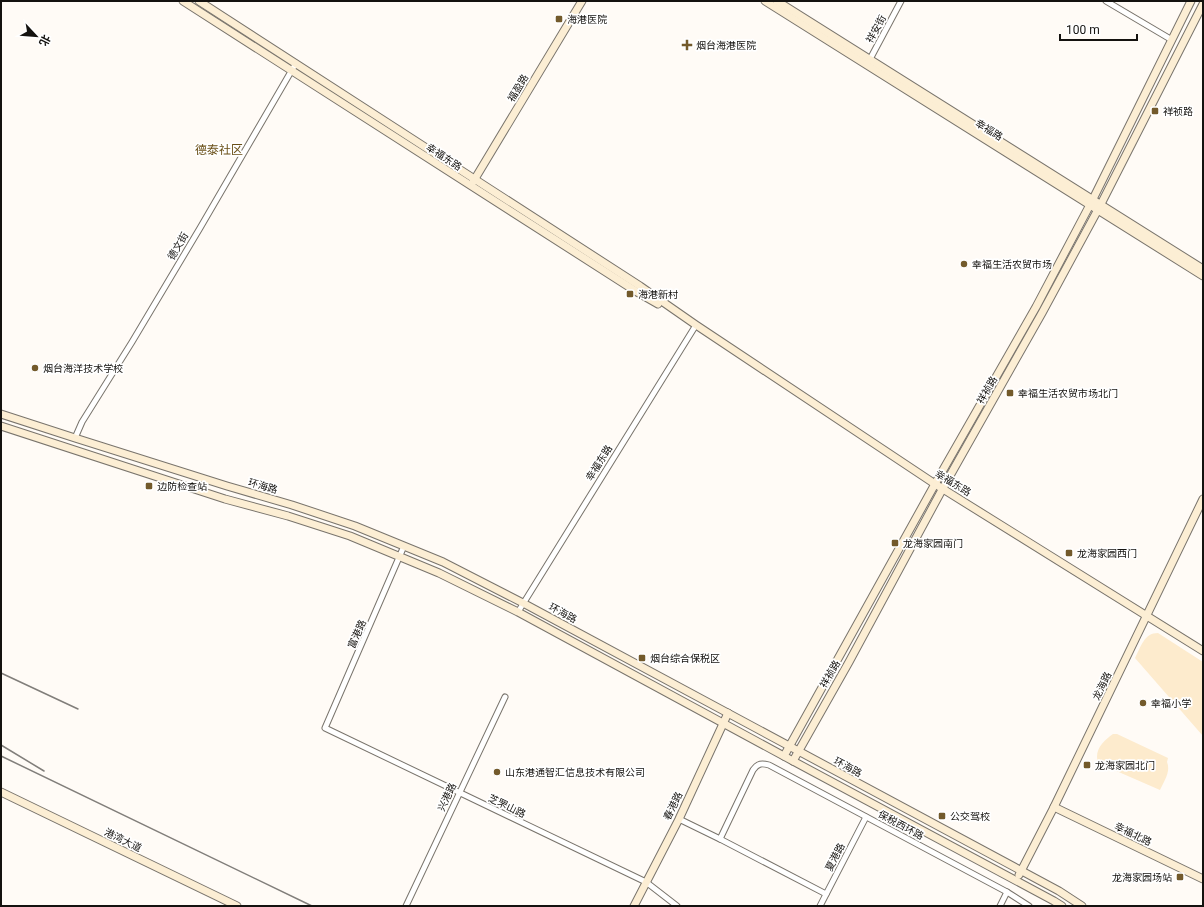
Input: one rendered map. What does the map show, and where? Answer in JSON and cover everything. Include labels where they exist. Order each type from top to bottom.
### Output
[{"type":"street","name":"幸福东路","points":[[183,1],[637,292],[696,326]]},
{"type":"street","name":"幸福东路","points":[[199,1],[640,286],[696,326],[934,484],[943,488],[1203,651]]},
{"type":"street","name":"福盈路","points":[[471,186],[582,1]]},
{"type":"street","name":"幸福路","points":[[765,1],[868,63],[1099,207],[1203,269]]},
{"type":"street","name":"幸福路","points":[[777,1],[868,63]]},
{"type":"street","name":"祥安街","points":[[868,63],[901,1]]},
{"type":"street","points":[[1106,1],[1172,40]]},
{"type":"street","name":"祥祯路","points":[[784,756],[934,484],[1036,307],[1091,202],[1191,1]]},
{"type":"street","name":"祥祯路","points":[[793,761],[849,662],[943,488],[1046,306],[1099,207],[1203,4]]},
{"type":"street","name":"德文街","points":[[75,438],[82,422],[200,228],[296,63]]},
{"type":"street","name":"幸福路","points":[[1099,207],[1203,276]]},
{"type":"street","name":"幸福东路","points":[[518,612],[696,326]]},
{"type":"street","name":"环海路","points":[[1,414],[355,526],[443,562],[523,603],[790,746],[1059,891],[1082,906]]},
{"type":"street","name":"环海路","points":[[1,426],[225,499],[288,516],[350,536],[439,573],[518,612],[1062,906]]},
{"type":"street","name":"龙海路","points":[[1017,881],[1203,499]]},
{"type":"street","name":"富港路","points":[[325,728],[401,557],[404,546]]},
{"type":"street","name":"兴港路","points":[[406,906],[505,697]]},
{"type":"street","name":"春港路","points":[[634,906],[678,819],[728,713]]},
{"type":"street","name":"芝罘山路","points":[[325,728],[646,882],[677,906]]},
{"type":"street","name":"保税西环路","points":[[720,839],[753,770],[757,765],[763,763],[1007,892],[1029,906]]},
{"type":"street","name":"港湾大道","points":[[1,792],[237,906]]},
{"type":"street","name":"幸福北路","points":[[1054,807],[1203,880]]},
{"type":"street","name":"夏港路","points":[[820,906],[866,817]]},
{"type":"street","points":[[678,819],[826,894]]},
{"type":"street","points":[[1000,906],[1007,892]]},
{"type":"shaded area","points":[[1158,633],[1203,662],[1203,736],[1135,658],[1146,638],[1149,635]]},
{"type":"shaded area","points":[[1113,734],[1117,734],[1168,758],[1168,773],[1160,790],[1098,763],[1097,754],[1100,746]]},
{"type":"railway","points":[[1,673],[78,709]]},
{"type":"railway","points":[[1,745],[44,771]]},
{"type":"railway","points":[[1,756],[312,906]]},
{"type":"place","name":"海港医院","points":[[559,19]]},
{"type":"place","name":"烟台海港医院","points":[[687,45]]},
{"type":"place","name":"祥祯路","points":[[1155,111]]},
{"type":"place","name":"幸福生活农贸市场","points":[[964,264]]},
{"type":"place","name":"海港新村","points":[[630,294]]},
{"type":"place","name":"烟台海洋技术学校","points":[[35,368]]},
{"type":"place","name":"幸福生活农贸市场北门","points":[[1010,393]]},
{"type":"place","name":"边防检查站","points":[[149,486]]},
{"type":"place","name":"龙海家园南门","points":[[895,543]]},
{"type":"place","name":"龙海家园西门","points":[[1069,553]]},
{"type":"place","name":"烟台综合保税区","points":[[642,658]]},
{"type":"place","name":"幸福小学","points":[[1143,703]]},
{"type":"place","name":"龙海家园北门","points":[[1087,765]]},
{"type":"place","name":"山东港通智汇信息技术有限公司","points":[[497,772]]},
{"type":"place","name":"公交驾校","points":[[942,816]]},
{"type":"place","name":"龙海家园场站","points":[[1180,877]]},
{"type":"district","name":"德泰社区","points":[[219,150]]}]
